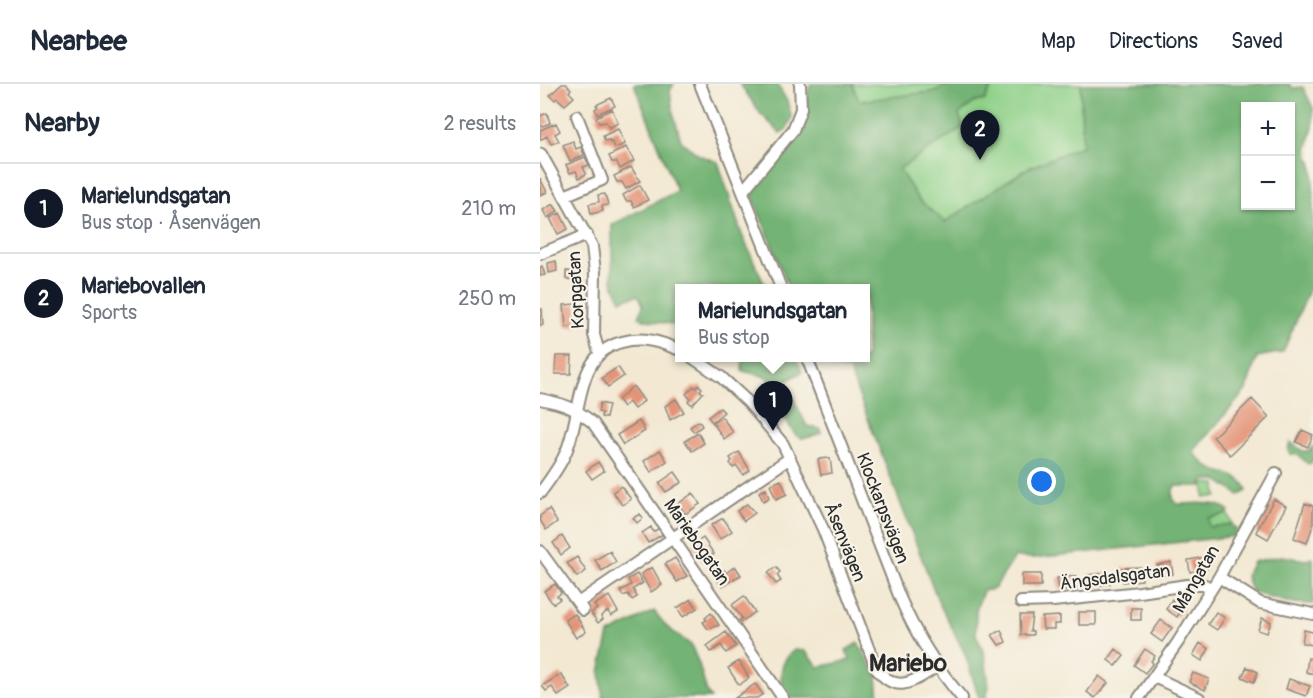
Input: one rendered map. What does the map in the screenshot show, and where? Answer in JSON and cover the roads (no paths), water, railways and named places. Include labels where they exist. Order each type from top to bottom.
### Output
[{"type":"street","points":[[700,84],[779,284]]},
{"type":"street","points":[[743,191],[793,130],[801,109],[800,84]]},
{"type":"street","points":[[564,196],[602,180],[577,116]]},
{"type":"street","name":"Korpgatan","points":[[541,154],[592,246],[594,335],[599,352]]},
{"type":"street","points":[[540,254],[587,235]]},
{"type":"street","points":[[540,493],[566,454],[591,364],[599,352],[619,342],[633,339],[663,343],[675,348]]},
{"type":"street","name":"Åsenvägen","points":[[700,362],[721,377],[748,402],[783,444],[823,529],[876,668],[887,681],[900,684],[914,680],[936,666]]},
{"type":"street","name":"Klockarpsvägen","points":[[809,362],[900,598],[913,627],[936,666]]},
{"type":"street","points":[[540,399],[566,404],[577,410]]},
{"type":"street","name":"Mariebogatan","points":[[577,410],[592,423],[783,698]]},
{"type":"street","points":[[540,551],[580,606],[673,538],[790,458]]},
{"type":"street","name":"Mångatan","points":[[1139,698],[1219,577],[1276,473]]},
{"type":"street","points":[[1219,577],[1260,603],[1313,614]]},
{"type":"street","name":"Ängsdalsgatan","points":[[1021,602],[1129,593],[1196,584],[1205,585],[1211,589]]},
{"type":"street","points":[[936,666],[962,698]]},
{"type":"street","points":[[1154,677],[1198,698]]},
{"type":"place","name":"Mariebovallen","points":[[980,160]]},
{"type":"place","name":"Marielundsgatan","points":[[773,431]]},
{"type":"district","name":"Mariebo","points":[[908,663]]}]
